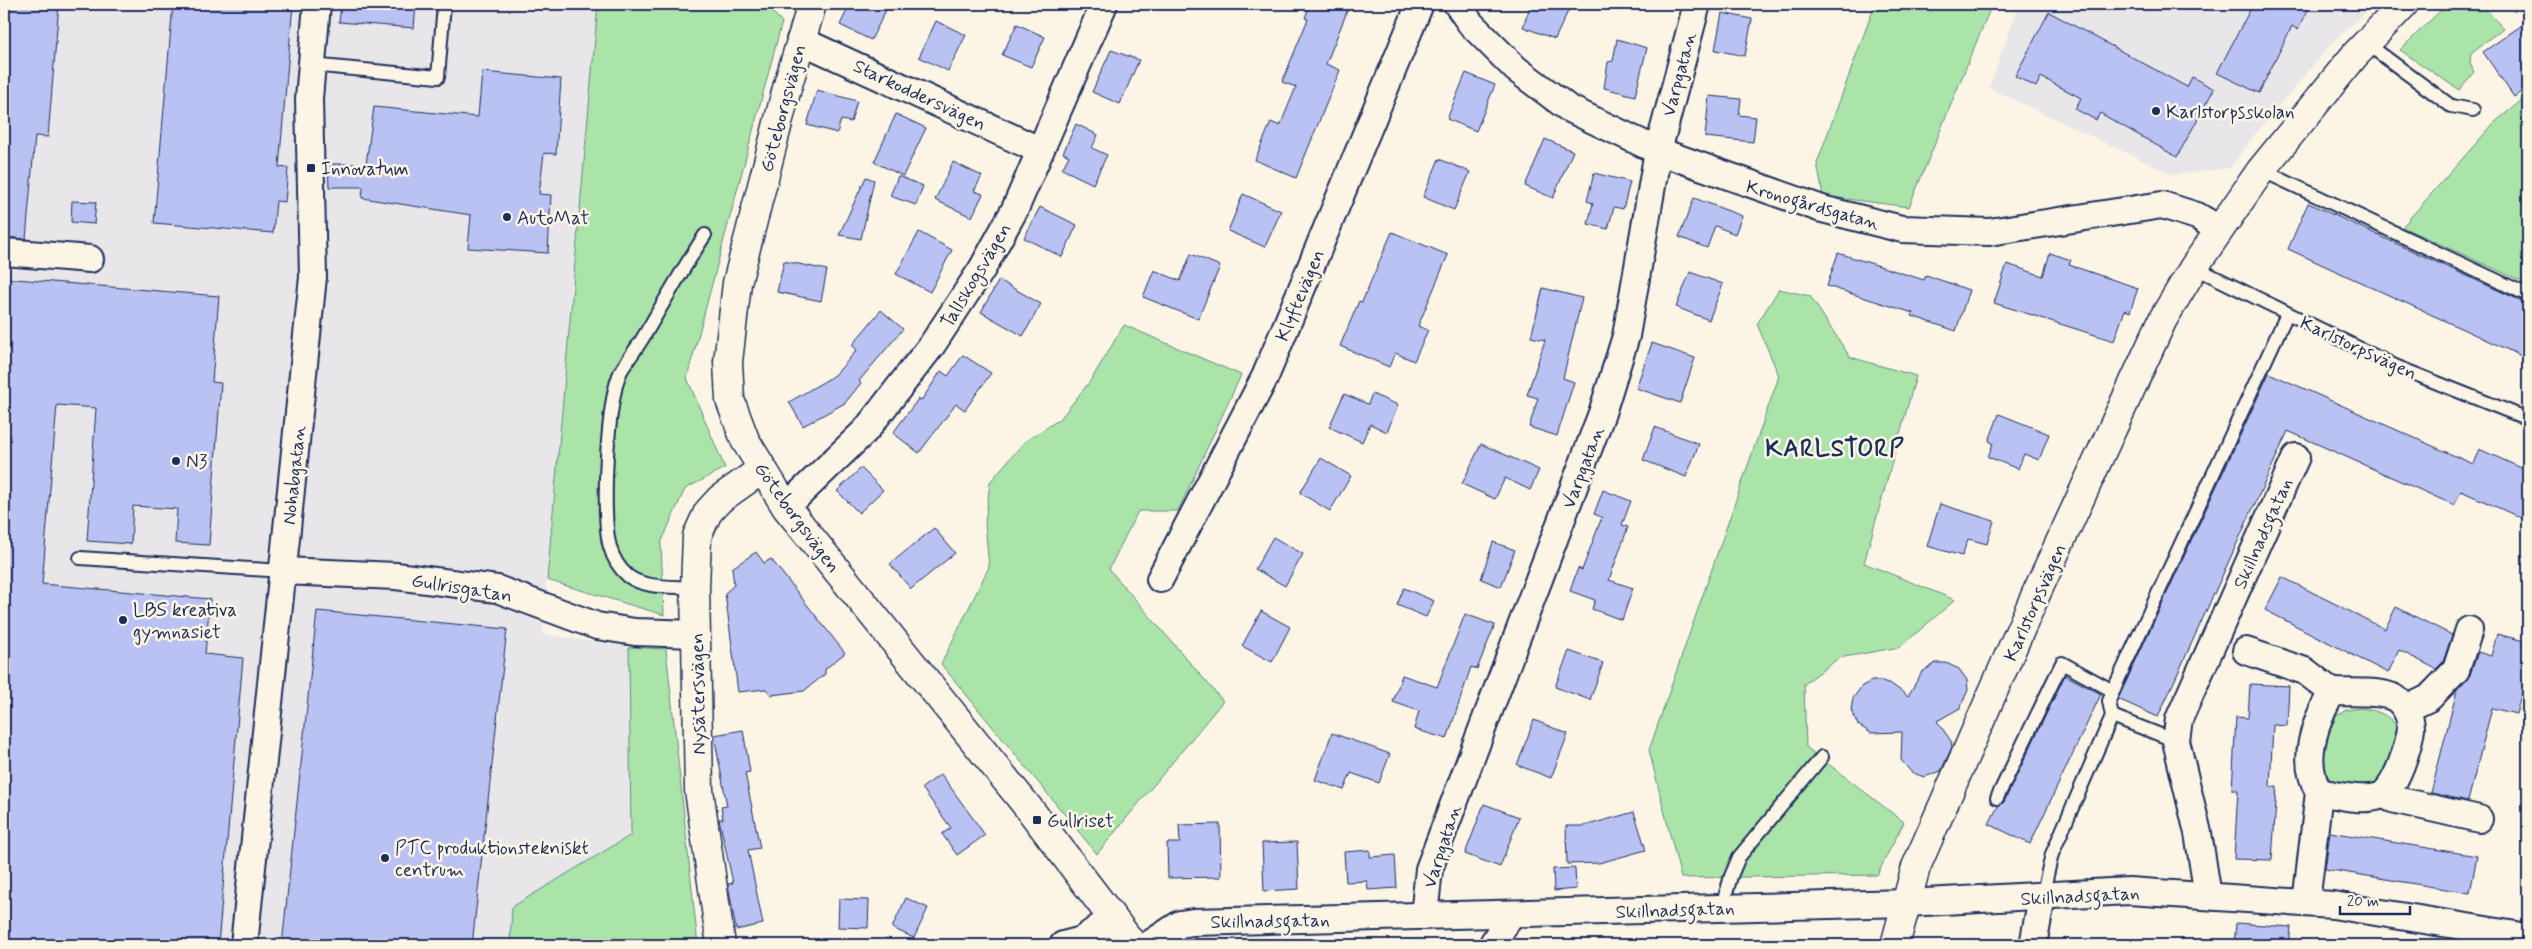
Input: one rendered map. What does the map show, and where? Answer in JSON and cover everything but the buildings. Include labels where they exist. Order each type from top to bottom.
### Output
[{"type":"street","name":"Nohabgatan","points":[[244,945],[313,277],[309,99],[317,4]]},
{"type":"street","name":"Tallskogsvägen","points":[[786,507],[866,430],[932,345],[982,269],[1015,210],[1039,150],[1104,4]]},
{"type":"street","name":"Klyftevägen","points":[[1160,579],[1265,377],[1420,4]]},
{"type":"street","name":"Kronogårdsgatan","points":[[1457,4],[1472,24],[1516,69],[1568,108],[1658,151],[1822,210],[1902,229],[1989,232],[2162,205],[2197,216],[2219,229]]},
{"type":"street","name":"Varpgatan","points":[[1424,916],[1429,869],[1599,422],[1624,344],[1658,151],[1697,4]]},
{"type":"street","name":"Karlstorpsvägen","points":[[1895,945],[1916,867],[2036,594],[2163,319],[2194,267],[2261,170],[2366,43],[2404,4]]},
{"type":"street","name":"Göteborgsvägen","points":[[806,6],[800,40],[737,283],[730,330],[728,362],[730,400],[745,440],[761,470],[786,507],[1031,811],[1133,945]]},
{"type":"street","name":"Starkoddersvägen","points":[[800,40],[1039,150]]},
{"type":"street","points":[[4,252],[90,259]]},
{"type":"street","name":"Skillnadsgatan","points":[[2208,896],[2198,833],[2176,741],[2179,719],[2188,694],[2296,458]]},
{"type":"street","name":"Nysätersvägen","points":[[721,945],[699,790],[695,588],[697,536],[708,512],[720,499],[761,470]]},
{"type":"street","name":"Gullrisgatan","points":[[283,571],[396,576],[498,589],[597,626],[635,632],[696,634]]},
{"type":"street","points":[[2406,710],[2429,698],[2456,670],[2469,630]]},
{"type":"street","points":[[2246,651],[2305,671],[2332,692],[2391,695],[2401,702],[2406,710],[2411,728],[2396,779],[2386,792],[2367,798],[2319,792]]},
{"type":"street","points":[[2306,903],[2319,792],[2311,779],[2309,758],[2319,715],[2332,692]]},
{"type":"street","points":[[2386,792],[2392,799],[2479,819]]},
{"type":"street","name":"Skillnadsgatan","points":[[1148,945],[1180,924],[1193,922],[1906,903],[2129,891],[2333,905],[2484,937],[2528,937]]},
{"type":"street","points":[[2033,945],[2042,897]]},
{"type":"street","points":[[1492,945],[1511,914]]},
{"type":"street","points":[[1063,945],[1082,940],[1112,918]]},
{"type":"lane","points":[[311,65],[438,77],[444,4]]},
{"type":"lane","points":[[2366,43],[2451,106],[2473,110]]},
{"type":"lane","points":[[2261,170],[2528,295]]},
{"type":"lane","points":[[695,588],[645,584],[629,576],[617,563],[610,547],[606,523],[606,458],[612,409],[620,372],[705,235]]},
{"type":"lane","name":"Karlstorpsvägen","points":[[2194,267],[2395,366],[2528,419]]},
{"type":"lane","points":[[2042,897],[2052,854],[2112,716],[2109,701],[2113,691],[2287,314]]},
{"type":"lane","points":[[80,558],[283,571]]},
{"type":"lane","points":[[1997,798],[2062,663],[2113,691]]},
{"type":"lane","points":[[2112,716],[2176,741]]},
{"type":"lane","points":[[1722,908],[1731,876],[1739,857],[1822,757]]},
{"type":"shaded area","points":[[4,4],[598,4],[542,634],[629,647],[631,835],[512,907],[510,945],[4,945]]},
{"type":"shaded area","name":"Karlstorpsskolan","points":[[2019,4],[2375,4],[2333,42],[2255,134],[2230,168],[2174,175],[1989,88]]},
{"type":"green space","points":[[598,4],[765,4],[782,22],[687,378],[725,468],[685,489],[661,543],[664,615],[547,580]]},
{"type":"green space","points":[[1875,4],[1992,4],[1909,207],[1823,196],[1817,163]]},
{"type":"green space","points":[[2447,4],[2481,4],[2503,28],[2471,53],[2470,63],[2474,72],[2459,90],[2400,50]]},
{"type":"green space","points":[[2528,95],[2528,284],[2402,227],[2494,123]]},
{"type":"green space","points":[[1779,289],[1810,296],[1850,357],[1916,376],[1864,563],[1955,600],[1900,647],[1839,658],[1804,684],[1806,747],[1904,822],[1877,875],[1681,878],[1649,750],[1779,376],[1757,324]]},
{"type":"green space","points":[[1124,325],[1241,375],[1178,511],[1138,511],[1109,569],[1223,701],[1097,854],[941,664],[989,567],[985,523],[990,482],[1024,442],[1060,419],[1091,380]]},
{"type":"green space","points":[[629,647],[666,649],[698,945],[510,945],[512,907],[631,835]]},
{"type":"green space","points":[[2361,708],[2381,713],[2397,727],[2384,780],[2366,789],[2334,783],[2326,775],[2322,759],[2325,736],[2335,717],[2346,710]]},
{"type":"place","name":"Karlstorpsskolan","points":[[2156,111]]},
{"type":"place","name":"Innovatum","points":[[311,168]]},
{"type":"place","name":"AutoMat","points":[[507,217]]},
{"type":"place","name":"N3","points":[[176,461]]},
{"type":"place","name":"LBS kreativa gymnasiet","points":[[123,620]]},
{"type":"place","name":"Gullriset","points":[[1037,820]]},
{"type":"place","name":"PTC produktionstekniskt centrum","points":[[385,858]]},
{"type":"district","name":"KARLSTORP","points":[[1835,448]]}]
